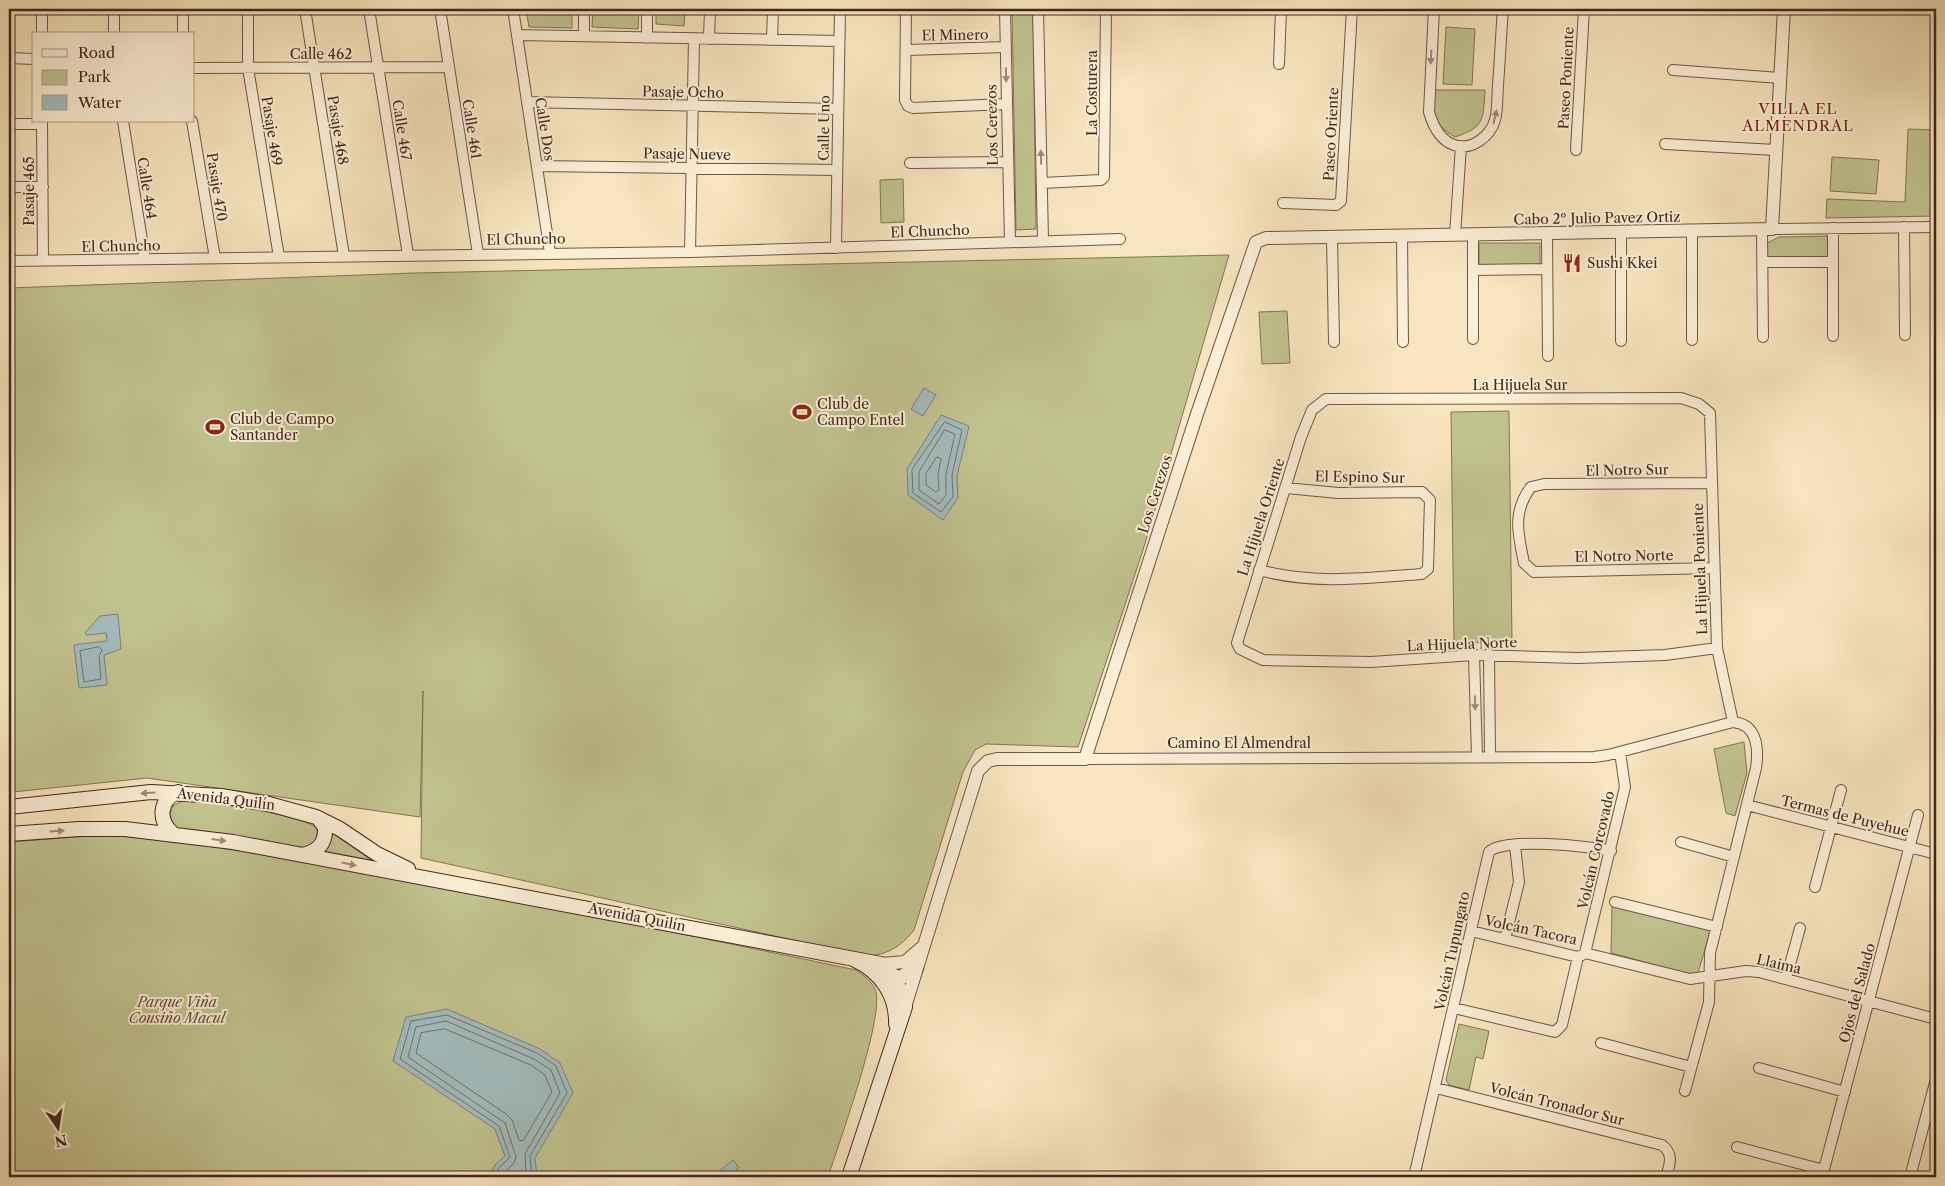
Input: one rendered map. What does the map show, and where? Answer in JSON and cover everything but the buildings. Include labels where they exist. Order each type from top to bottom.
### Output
[{"type":"main road","name":"Avenida Quilín","points":[[9,807],[152,792],[179,792],[269,804],[316,817],[340,829],[377,854],[427,877]]},
{"type":"main road","points":[[172,833],[163,820],[162,813],[166,799],[179,792]]},
{"type":"main road","points":[[301,855],[315,851],[324,841],[325,827],[316,817]]},
{"type":"main road","name":"Avenida Quilín","points":[[9,834],[102,829],[172,833],[427,877],[881,964]]},
{"type":"main road","name":"Avenida Quilín","points":[[848,957],[868,968],[882,980],[895,1006],[894,1037]]},
{"type":"main road","points":[[881,964],[896,978],[905,1007]]},
{"type":"main road","points":[[882,980],[896,978],[916,968]]},
{"type":"main road","name":"Avenida Quilín","points":[[849,1177],[905,1007]]},
{"type":"street","points":[[42,9],[42,32]]},
{"type":"street","points":[[114,9],[114,32]]},
{"type":"street","points":[[183,9],[183,32]]},
{"type":"street","name":"Pasaje 469","points":[[248,9],[248,68],[279,257]]},
{"type":"street","name":"Pasaje 468","points":[[305,9],[344,256]]},
{"type":"street","name":"Calle 467","points":[[369,9],[408,255]]},
{"type":"street","name":"Calle 461","points":[[440,9],[478,254]]},
{"type":"street","name":"Calle Dos","points":[[513,9],[550,253]]},
{"type":"street","points":[[584,9],[584,36]]},
{"type":"street","points":[[647,9],[647,38]]},
{"type":"street","points":[[709,39],[710,9]]},
{"type":"street","points":[[772,40],[773,9]]},
{"type":"street","name":"Calle Uno","points":[[836,248],[840,9]]},
{"type":"street","points":[[906,9],[905,100],[910,108],[1007,104]]},
{"type":"street","name":"Los Cerezos","points":[[1005,9],[1010,242]]},
{"type":"street","points":[[1038,9],[1043,240],[1120,239]]},
{"type":"street","name":"La Costurera","points":[[1042,183],[1101,180],[1104,177],[1106,9]]},
{"type":"street","points":[[1279,64],[1280,9]]},
{"type":"street","name":"Paseo Oriente","points":[[1282,203],[1336,205],[1341,201],[1352,9]]},
{"type":"street","points":[[1434,9],[1429,112],[1434,126],[1441,136],[1450,143],[1461,146],[1474,144],[1484,137],[1495,120],[1503,9]]},
{"type":"street","name":"Paseo Poniente","points":[[1576,150],[1584,9]]},
{"type":"street","points":[[1763,336],[1762,262],[1776,150],[1784,9]]},
{"type":"street","points":[[517,35],[839,41]]},
{"type":"street","points":[[690,252],[694,39]]},
{"type":"street","name":"El Minero","points":[[906,50],[1006,47]]},
{"type":"street","points":[[9,58],[32,59]]},
{"type":"street","name":"Calle 462","points":[[195,68],[449,67]]},
{"type":"street","points":[[1673,70],[1780,78]]},
{"type":"street","name":"Pasaje Ocho","points":[[527,102],[838,109]]},
{"type":"street","name":"Calle 464","points":[[123,122],[145,259]]},
{"type":"street","name":"Pasaje 470","points":[[192,122],[215,258]]},
{"type":"street","points":[[9,124],[42,123]]},
{"type":"street","name":"Pasaje 465","points":[[42,123],[43,261]]},
{"type":"street","points":[[1664,144],[1776,150]]},
{"type":"street","points":[[1455,235],[1461,146]]},
{"type":"street","points":[[910,163],[1008,162]]},
{"type":"street","name":"Pasaje Nueve","points":[[537,166],[837,170]]},
{"type":"street","points":[[9,188],[43,187]]},
{"type":"street","points":[[1904,227],[1905,335]]},
{"type":"street","name":"Cabo 2º Julio Pavez Ortiz","points":[[1258,240],[1266,238],[1936,227]]},
{"type":"street","points":[[1833,228],[1833,336]]},
{"type":"street","points":[[1692,231],[1692,340]]},
{"type":"street","points":[[1621,233],[1621,342]]},
{"type":"street","points":[[1547,234],[1548,356]]},
{"type":"street","points":[[1473,235],[1473,339]]},
{"type":"street","points":[[1402,236],[1403,342]]},
{"type":"street","points":[[1332,237],[1334,342]]},
{"type":"street","name":"El Chuncho","points":[[9,261],[690,252],[1043,240]]},
{"type":"street","name":"Los Cerezos","points":[[1085,759],[1249,257],[1258,240]]},
{"type":"street","points":[[1762,262],[1833,262]]},
{"type":"street","points":[[1473,270],[1547,269]]},
{"type":"street","name":"La Hijuela Sur","points":[[1326,399],[1681,398],[1699,404],[1710,413]]},
{"type":"street","name":"La Hijuela Oriente","points":[[1240,650],[1236,643],[1238,634],[1312,410],[1326,399]]},
{"type":"street","name":"La Hijuela Poniente","points":[[1710,413],[1717,648],[1733,722]]},
{"type":"street","name":"El Notro Sur","points":[[1534,572],[1524,563],[1517,530],[1521,500],[1531,487],[1544,484],[1712,483]]},
{"type":"street","name":"El Espino Sur","points":[[1258,570],[1277,575],[1325,581],[1422,574],[1428,570],[1430,554],[1430,500],[1422,492],[1338,493],[1286,488]]},
{"type":"street","name":"El Notro Norte","points":[[1534,572],[1714,568]]},
{"type":"street","name":"La Hijuela Norte","points":[[1240,650],[1263,660],[1371,662],[1474,654],[1588,658],[1665,655],[1717,648]]},
{"type":"street","points":[[1474,654],[1477,757]]},
{"type":"street","points":[[1488,654],[1490,756]]},
{"type":"street","points":[[1685,1091],[1709,1002],[1710,953],[1747,805],[1757,756],[1755,738],[1747,726],[1733,722]]},
{"type":"street","name":"Camino El Almendral","points":[[905,1007],[975,778],[982,765],[997,759],[1594,757],[1733,722]]},
{"type":"street","name":"Volcán Corcovado","points":[[1454,1008],[1549,1032],[1557,1031],[1562,1025],[1611,852],[1625,787],[1620,752]]},
{"type":"street","points":[[1815,887],[1841,790]]},
{"type":"street","name":"Termas de Puyehue","points":[[1747,805],[1936,854]]},
{"type":"street","name":"Ojos del Salado","points":[[1823,1174],[1918,815]]},
{"type":"street","points":[[1681,842],[1734,857]]},
{"type":"street","points":[[1505,939],[1519,882],[1515,845]]},
{"type":"street","name":"Volcán Tupungato","points":[[1414,1177],[1472,931],[1487,856],[1497,846],[1515,845],[1583,845],[1611,852]]},
{"type":"street","points":[[1615,902],[1717,927]]},
{"type":"street","points":[[1786,980],[1800,928]]},
{"type":"street","name":"Volcán Tacora","points":[[1472,931],[1581,955]]},
{"type":"street","name":"Avenida Quilín","points":[[881,964],[905,962],[923,946]]},
{"type":"street","name":"Llaima","points":[[1581,955],[1683,978],[1752,971],[1936,1019]]},
{"type":"street","points":[[1600,1043],[1691,1067]]},
{"type":"street","points":[[1759,1068],[1845,1092]]},
{"type":"street","points":[[1910,1177],[1936,1079]]},
{"type":"street","name":"Volcán Tronador Sur","points":[[1436,1088],[1659,1144],[1668,1152],[1670,1161],[1666,1177]]},
{"type":"street","points":[[1738,1147],[1823,1174]]},
{"type":"green space","points":[[526,9],[572,9],[572,28],[529,27]]},
{"type":"green space","points":[[593,9],[639,9],[638,29],[592,27]]},
{"type":"green space","points":[[656,9],[685,9],[684,26],[656,24]]},
{"type":"green space","points":[[1012,9],[1033,9],[1036,229],[1016,230]]},
{"type":"green space","points":[[1446,27],[1475,29],[1472,85],[1443,84]]},
{"type":"green space","points":[[1433,90],[1485,90],[1483,115],[1477,126],[1455,137],[1442,128],[1434,112]]},
{"type":"green space","points":[[1908,129],[1936,130],[1936,216],[1826,218],[1827,199],[1905,202]]},
{"type":"green space","points":[[1832,157],[1879,160],[1876,194],[1830,191]]},
{"type":"green space","points":[[903,179],[904,222],[881,223],[880,180]]},
{"type":"green space","points":[[1829,236],[1829,260],[1766,261],[1765,244],[1779,237]]},
{"type":"green space","points":[[1479,243],[1540,243],[1540,266],[1479,265]]},
{"type":"green space","points":[[1229,255],[1143,550],[1078,747],[986,744],[975,750],[963,772],[914,930],[891,950],[877,955],[861,955],[421,858],[423,691],[420,817],[147,778],[13,792],[9,607],[9,288],[415,273]]},
{"type":"green space","points":[[1287,311],[1290,363],[1262,364],[1259,312]]},
{"type":"green space","points":[[1509,411],[1512,642],[1454,643],[1451,412]]},
{"type":"green space","points":[[1744,742],[1747,773],[1735,816],[1726,813],[1714,749]]},
{"type":"green space","points":[[182,801],[253,809],[294,818],[308,823],[317,829],[318,841],[304,850],[180,830],[172,824],[170,814],[173,806]]},
{"type":"green space","points":[[331,832],[371,860],[324,851],[328,845]]},
{"type":"green space","name":"Parque Viña Cousiño Macul","points":[[104,835],[171,841],[270,856],[491,896],[856,970],[875,988],[876,1007],[873,1028],[859,1083],[828,1177],[9,1177],[9,842]]},
{"type":"green space","points":[[1612,906],[1711,929],[1697,976],[1611,953]]},
{"type":"green space","points":[[1459,1024],[1489,1031],[1483,1059],[1476,1057],[1469,1090],[1449,1085],[1446,1080]]},
{"type":"water","points":[[924,388],[936,395],[923,416],[911,409]]},
{"type":"water","points":[[941,415],[969,426],[957,476],[958,498],[943,520],[908,495],[907,469]]},
{"type":"water","points":[[118,614],[121,649],[104,655],[107,685],[79,688],[74,645],[107,641],[106,633],[87,635],[85,633],[100,616]]},
{"type":"water","points":[[447,1009],[540,1049],[560,1063],[573,1093],[535,1158],[537,1177],[489,1177],[495,1165],[505,1156],[495,1129],[393,1061],[406,1017]]},
{"type":"water","points":[[733,1160],[739,1168],[727,1177],[720,1177],[717,1173]]},
{"type":"place","name":"Sushi Kkei","points":[[1572,263]]},
{"type":"place","name":"Club de Campo Entel","points":[[802,412]]},
{"type":"place","name":"Club de Campo Santander","points":[[215,427]]},
{"type":"district","name":"VILLA EL ALMENDRAL","points":[[1798,118]]}]
